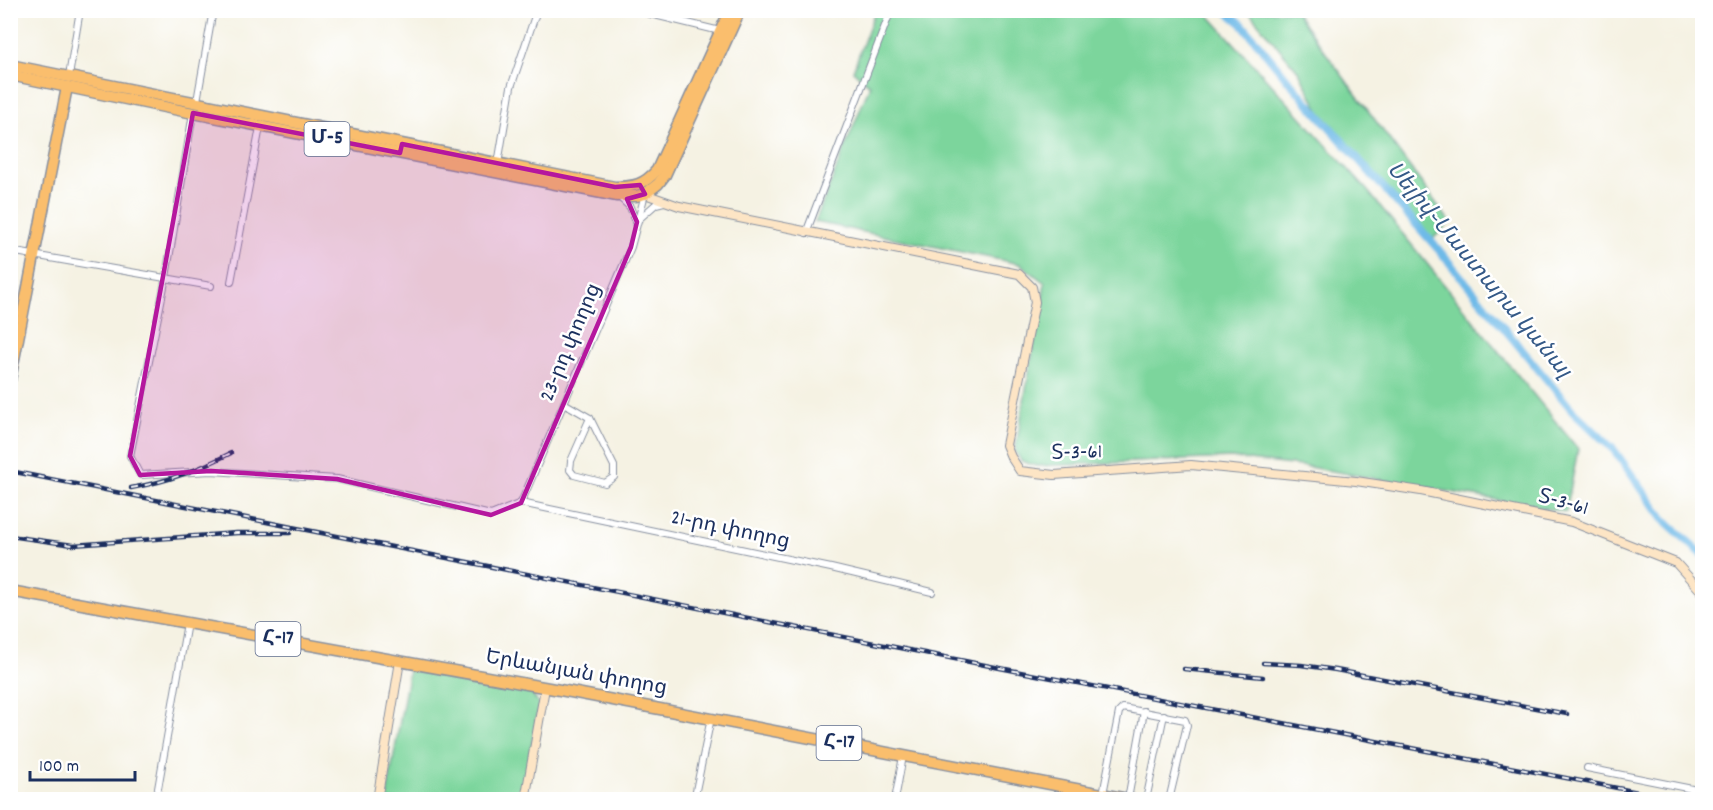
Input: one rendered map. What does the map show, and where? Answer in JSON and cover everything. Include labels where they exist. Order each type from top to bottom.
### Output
[{"type":"highway","points":[[642,189],[661,163],[730,10]]},
{"type":"highway","points":[[642,189],[658,184],[664,175],[740,10]]},
{"type":"highway","name":"Մ-5","points":[[10,65],[193,113],[260,127],[498,164],[615,187],[642,189]]},
{"type":"highway","name":"Մ-5","points":[[10,75],[68,81],[197,101],[401,149],[617,196],[628,197],[642,189]]},
{"type":"highway","points":[[10,381],[68,81]]},
{"type":"highway","name":"Երևանյան փողոց","points":[[10,591],[711,718],[1131,799]]},
{"type":"street","points":[[68,81],[80,10]]},
{"type":"street","points":[[197,101],[213,10]]},
{"type":"street","points":[[498,164],[511,87],[537,10]]},
{"type":"street","points":[[634,10],[720,31]]},
{"type":"street","points":[[806,233],[891,10]]},
{"type":"street","points":[[193,113],[166,277],[130,456],[140,474],[211,471],[337,479],[491,515],[521,503]]},
{"type":"street","points":[[231,282],[260,127]]},
{"type":"street","points":[[617,196],[630,207],[637,222],[656,204],[665,201],[660,192],[664,175]]},
{"type":"street","name":"Տ-3-61","points":[[642,189],[679,206],[1018,274],[1032,287],[1035,302],[1006,445],[1020,471],[1054,475],[1191,465],[1356,481],[1421,491],[1572,522],[1676,563],[1702,592]]},
{"type":"street","name":"23-րդ փողոց","points":[[521,503],[632,247],[642,189]]},
{"type":"street","points":[[10,251],[211,286]]},
{"type":"street","points":[[564,403],[590,418],[614,466],[614,477],[605,483],[574,475],[570,471],[571,461],[590,418]]},
{"type":"street","name":"21-րդ փողոց","points":[[521,503],[831,568],[932,592]]},
{"type":"street","points":[[156,800],[188,623]]},
{"type":"street","points":[[377,800],[400,661]]},
{"type":"street","points":[[525,800],[545,688]]},
{"type":"street","points":[[1103,794],[1120,709],[1123,708],[1185,720],[1187,725],[1169,800]]},
{"type":"street","points":[[1131,799],[1144,711]]},
{"type":"street","points":[[1146,800],[1164,715]]},
{"type":"street","points":[[694,800],[711,718]]},
{"type":"street","points":[[895,800],[903,756]]},
{"type":"street","points":[[1587,768],[1702,791]]},
{"type":"highlighted area","points":[[193,113],[400,153],[402,144],[615,187],[640,185],[645,194],[627,199],[637,222],[631,247],[521,503],[491,515],[337,479],[211,471],[140,475],[130,456]]},
{"type":"green space","points":[[875,11],[1205,11],[1367,190],[1578,449],[1566,512],[1309,467],[1231,458],[1036,466],[1021,461],[1015,451],[1045,283],[1020,264],[815,222],[870,85],[853,71]]},
{"type":"green space","points":[[1248,11],[1295,11],[1450,222],[1431,241],[1319,110],[1299,72]]},
{"type":"green space","points":[[409,670],[530,690],[539,705],[522,799],[386,800]]},
{"type":"waterway","name":"Սելիվ֊Մաստարա կանալ","points":[[1225,10],[1242,24],[1287,79],[1438,249],[1573,411],[1614,450],[1664,520],[1702,554]]},
{"type":"railway","points":[[131,488],[182,475],[231,453]]},
{"type":"railway","points":[[10,471],[1000,668],[1679,800]]},
{"type":"railway","points":[[10,536],[73,545],[237,533],[290,533]]},
{"type":"railway","points":[[1263,663],[1336,670],[1567,714]]},
{"type":"railway","points":[[1184,669],[1263,677]]}]
